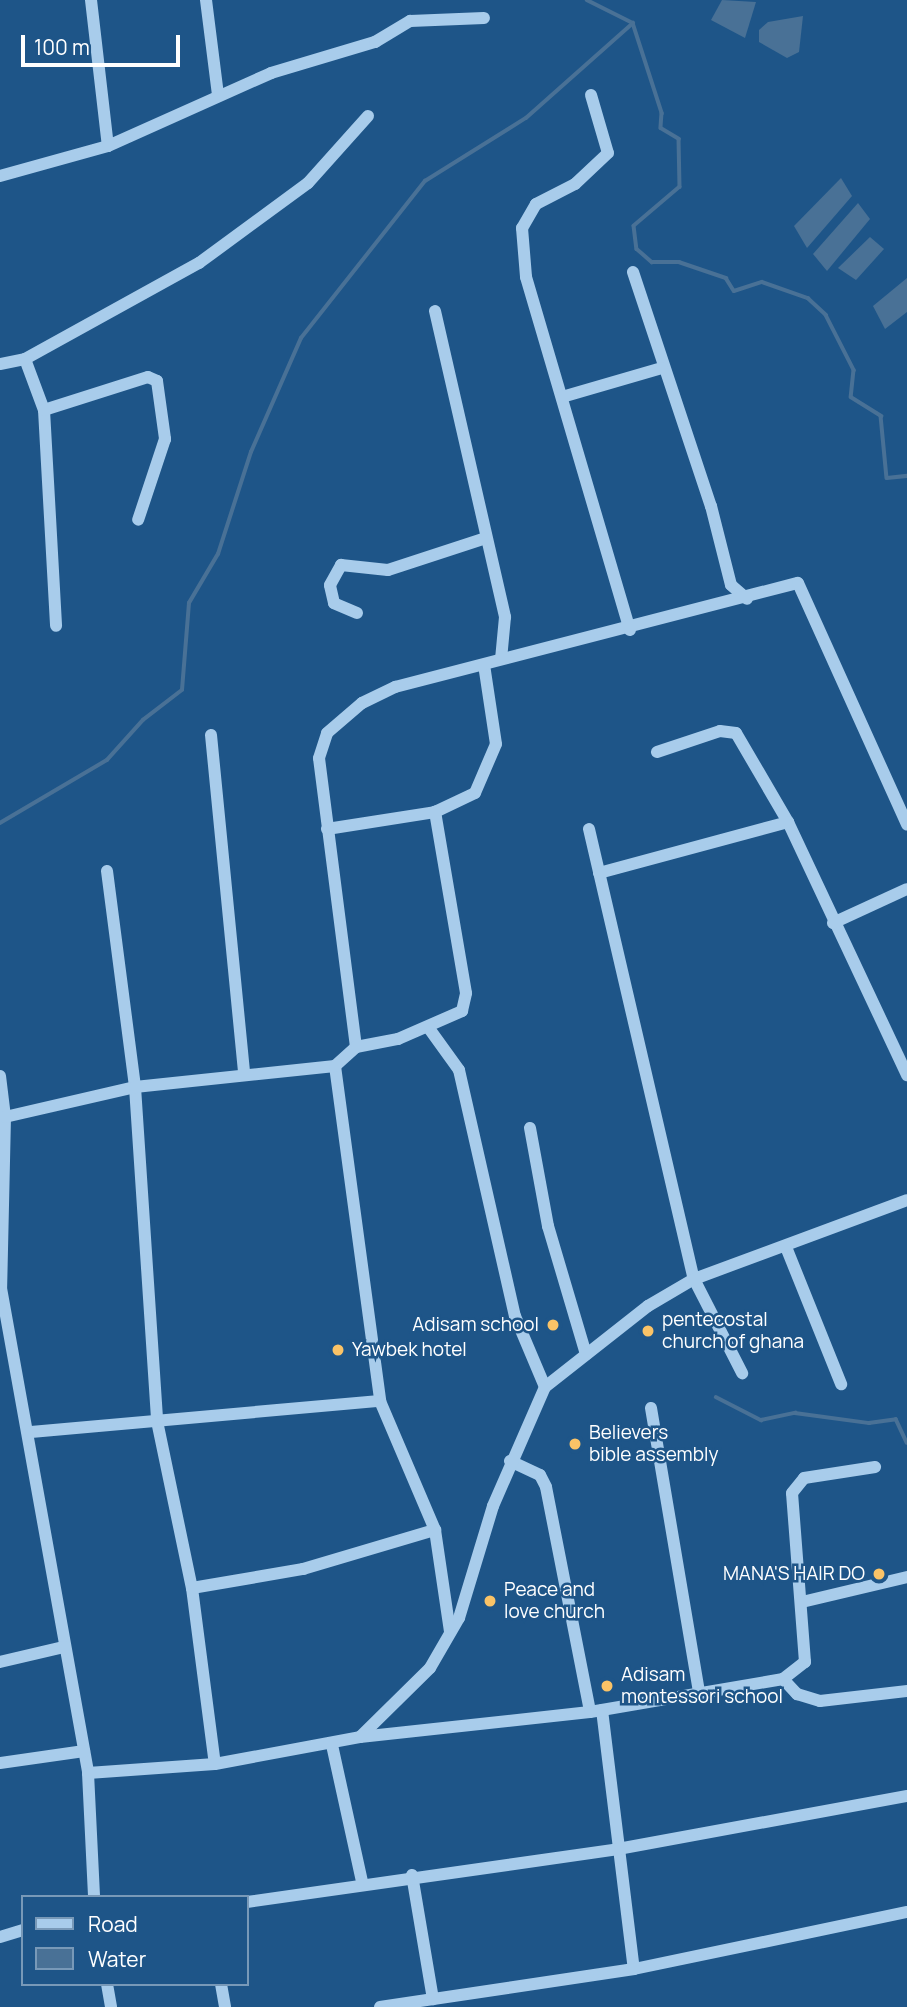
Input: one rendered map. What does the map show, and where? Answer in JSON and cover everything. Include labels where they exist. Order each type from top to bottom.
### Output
[{"type":"street","points":[[91,0],[108,146]]},
{"type":"street","points":[[206,0],[218,95]]},
{"type":"street","points":[[0,176],[108,146],[218,95],[374,42],[410,21],[484,18]]},
{"type":"street","points":[[591,95],[608,153],[575,184],[536,204],[522,228],[526,277],[630,629]]},
{"type":"street","points":[[0,364],[25,359],[259,222],[338,155],[368,116]]},
{"type":"street","points":[[633,272],[662,368],[711,506],[731,585],[724,605]]},
{"type":"street","points":[[435,312],[505,617],[501,659]]},
{"type":"street","points":[[25,359],[44,410],[56,626]]},
{"type":"street","points":[[562,397],[662,368]]},
{"type":"street","points":[[44,410],[148,377],[157,381],[165,439],[138,520]]},
{"type":"street","points":[[357,613],[334,603],[330,585],[341,565],[388,570],[486,538]]},
{"type":"street","points":[[356,1047],[319,758],[327,733],[362,703],[395,687],[747,599],[786,584],[801,587],[907,824]]},
{"type":"street","points":[[731,585],[747,599]]},
{"type":"street","points":[[327,829],[435,812],[475,793],[490,771],[496,744],[484,665]]},
{"type":"street","points":[[657,752],[720,731],[736,733],[788,821],[833,923],[907,1075]]},
{"type":"street","points":[[211,735],[244,1074]]},
{"type":"street","points":[[5,1117],[135,1087],[335,1066],[356,1047],[428,1027],[467,1003],[435,812]]},
{"type":"street","points":[[598,873],[788,821]]},
{"type":"street","points":[[589,829],[694,1279],[742,1373]]},
{"type":"street","points":[[107,871],[135,1087],[157,1421],[192,1588],[215,1764]]},
{"type":"street","points":[[833,923],[907,889]]},
{"type":"street","points":[[428,1027],[459,1070],[515,1317],[545,1387]]},
{"type":"street","points":[[335,1066],[380,1401],[435,1530],[450,1633]]},
{"type":"street","points":[[0,1076],[5,1117],[0,1288],[31,1432],[64,1647],[88,1773],[94,1895]]},
{"type":"street","points":[[530,1128],[548,1226],[586,1354]]},
{"type":"street","points":[[360,1737],[409,1692],[450,1633],[510,1461],[545,1387],[586,1354],[694,1279],[907,1200]]},
{"type":"street","points":[[786,1247],[841,1384]]},
{"type":"street","points":[[31,1432],[380,1401]]},
{"type":"street","points":[[651,1408],[699,1693]]},
{"type":"street","points":[[510,1461],[540,1475],[545,1487],[596,1711],[634,1969]]},
{"type":"street","points":[[88,1773],[215,1764],[332,1745],[360,1737],[596,1711],[783,1679],[805,1662],[792,1493],[804,1478],[875,1467]]},
{"type":"street","points":[[192,1588],[303,1569],[435,1530]]},
{"type":"street","points":[[802,1602],[907,1577]]},
{"type":"street","points":[[0,1662],[64,1647]]},
{"type":"street","points":[[783,1679],[797,1694],[820,1701],[907,1691]]},
{"type":"street","points":[[332,1745],[362,1882]]},
{"type":"street","points":[[0,1763],[84,1751]]},
{"type":"street","points":[[248,1902],[362,1882],[618,1849],[907,1796]]},
{"type":"street","points":[[412,1875],[433,1999]]},
{"type":"street","points":[[380,2007],[634,1969],[907,1912]]},
{"type":"street","points":[[0,1937],[21,1931]]},
{"type":"street","points":[[107,1986],[111,2007]]},
{"type":"street","points":[[221,1986],[225,2007]]},
{"type":"water","points":[[722,0],[756,2],[745,38],[711,20]]},
{"type":"water","points":[[803,16],[799,52],[787,58],[759,42],[759,30],[768,22]]},
{"type":"water","points":[[841,178],[852,196],[807,248],[794,226]]},
{"type":"water","points":[[858,203],[870,219],[827,271],[813,254]]},
{"type":"water","points":[[870,237],[884,249],[856,280],[838,268]]},
{"type":"water","points":[[907,278],[907,312],[885,329],[873,306]]},
{"type":"waterway","points":[[587,0],[633,23],[662,113],[661,128],[679,139],[680,187],[634,226],[637,249],[652,262],[679,262],[726,278],[734,291],[762,282],[808,298],[826,315],[854,370],[851,397],[881,416],[887,478],[907,476]]},
{"type":"waterway","points":[[0,823],[107,760],[143,720],[182,690],[189,603],[218,554],[251,452],[301,338],[425,181],[526,118],[633,23]]},
{"type":"waterway","points":[[716,1397],[761,1420],[795,1413],[869,1423],[896,1419],[907,1443]]},
{"type":"place","name":"Adisam school","points":[[553,1325]]},
{"type":"place","name":"pentecostal church of ghana","points":[[648,1331]]},
{"type":"place","name":"Yawbek hotel","points":[[338,1350]]},
{"type":"place","name":"Believers bible assembly","points":[[575,1444]]},
{"type":"place","name":"MANA'S HAIR DO","points":[[879,1574]]},
{"type":"place","name":"Peace and love church","points":[[490,1601]]},
{"type":"place","name":"Adisam montessori school","points":[[607,1686]]}]
